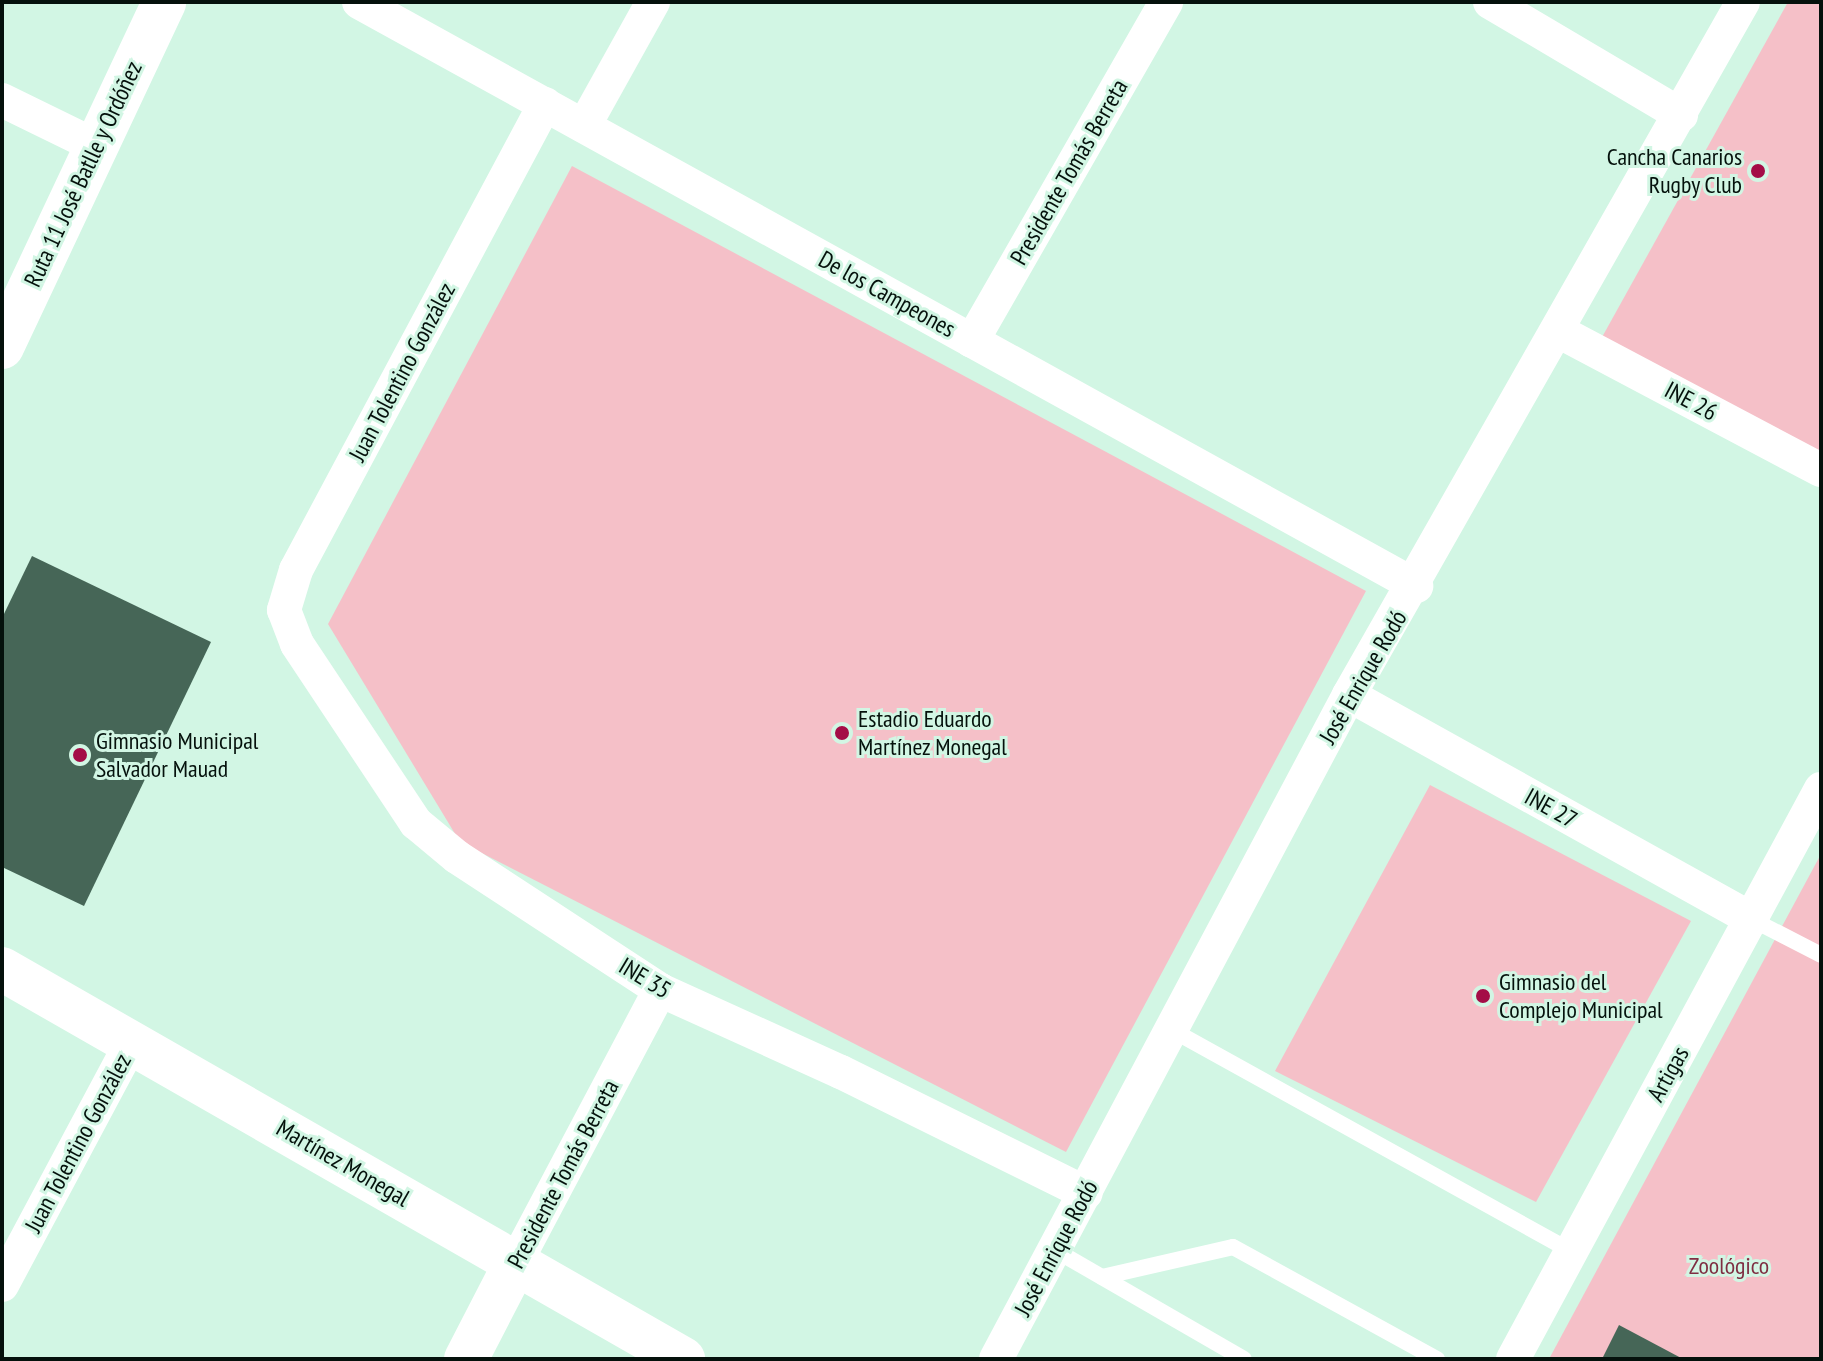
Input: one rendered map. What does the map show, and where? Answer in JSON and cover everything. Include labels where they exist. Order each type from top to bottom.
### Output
[{"type":"main road","name":"Ruta 11 José Batlle y Ordóñez","points":[[2,347],[85,140],[131,2]]},
{"type":"main road","name":"Ruta 11 José Batlle y Ordóñez","points":[[2,279],[164,2]]},
{"type":"main road","name":"Martínez Monegal","points":[[2,969],[683,1359]]},
{"type":"main road","name":"Presidente Tomás Berreta","points":[[466,1359],[516,1262]]},
{"type":"street","name":"De los Campeones","points":[[359,2],[1416,586]]},
{"type":"street","points":[[584,126],[653,2]]},
{"type":"street","name":"Presidente Tomás Berreta","points":[[972,341],[1166,2]]},
{"type":"street","points":[[1490,2],[1681,115]]},
{"type":"street","name":"José Enrique Rodó","points":[[996,1359],[1349,695],[1416,586],[1743,2]]},
{"type":"street","points":[[2,100],[85,140]]},
{"type":"street","name":"Juan Tolentino González","points":[[297,644],[284,610],[296,570],[545,104]]},
{"type":"street","name":"INE 26","points":[[1560,332],[1821,470]]},
{"type":"street","name":"INE 35","points":[[297,644],[416,823],[457,857],[660,990],[841,1072],[1086,1193]]},
{"type":"street","name":"INE 27","points":[[1349,695],[1753,920]]},
{"type":"street","name":"Artigas","points":[[1513,1359],[1753,920],[1821,789]]},
{"type":"street","name":"Presidente Tomás Berreta","points":[[516,1262],[660,990]]},
{"type":"street","name":"Juan Tolentino González","points":[[2,1285],[131,1043]]},
{"type":"lane","points":[[1753,920],[1821,955]]},
{"type":"lane","points":[[1172,1030],[1571,1251]]},
{"type":"lane","points":[[1102,1277],[1233,1247],[1437,1359]]},
{"type":"lane","points":[[1055,1250],[1244,1359]]},
{"type":"green space","name":"Cancha Canarios Rugby Club","points":[[1788,2],[1821,2],[1821,454],[1601,339]]},
{"type":"green space","name":"Estadio Eduardo Martínez Monegal","points":[[572,166],[1366,591],[1066,1152],[460,842],[328,624]]},
{"type":"green space","name":"Gimnasio del Complejo Municipal","points":[[1430,785],[1691,921],[1536,1202],[1275,1071]]},
{"type":"green space","name":"Zoológico","points":[[1821,854],[1821,1359],[1549,1359]]},
{"type":"building","name":"Gimnasio Municipal Salvador Mauad","points":[[32,556],[211,642],[84,906],[2,867],[2,618]]},
{"type":"building","points":[[1619,1325],[1683,1359],[1602,1359]]},
{"type":"place","name":"Cancha Canarios Rugby Club","points":[[1758,171]]},
{"type":"place","name":"Estadio Eduardo Martínez Monegal","points":[[842,733]]},
{"type":"place","name":"Gimnasio Municipal Salvador Mauad","points":[[80,755]]},
{"type":"place","name":"Gimnasio del Complejo Municipal","points":[[1483,996]]}]
